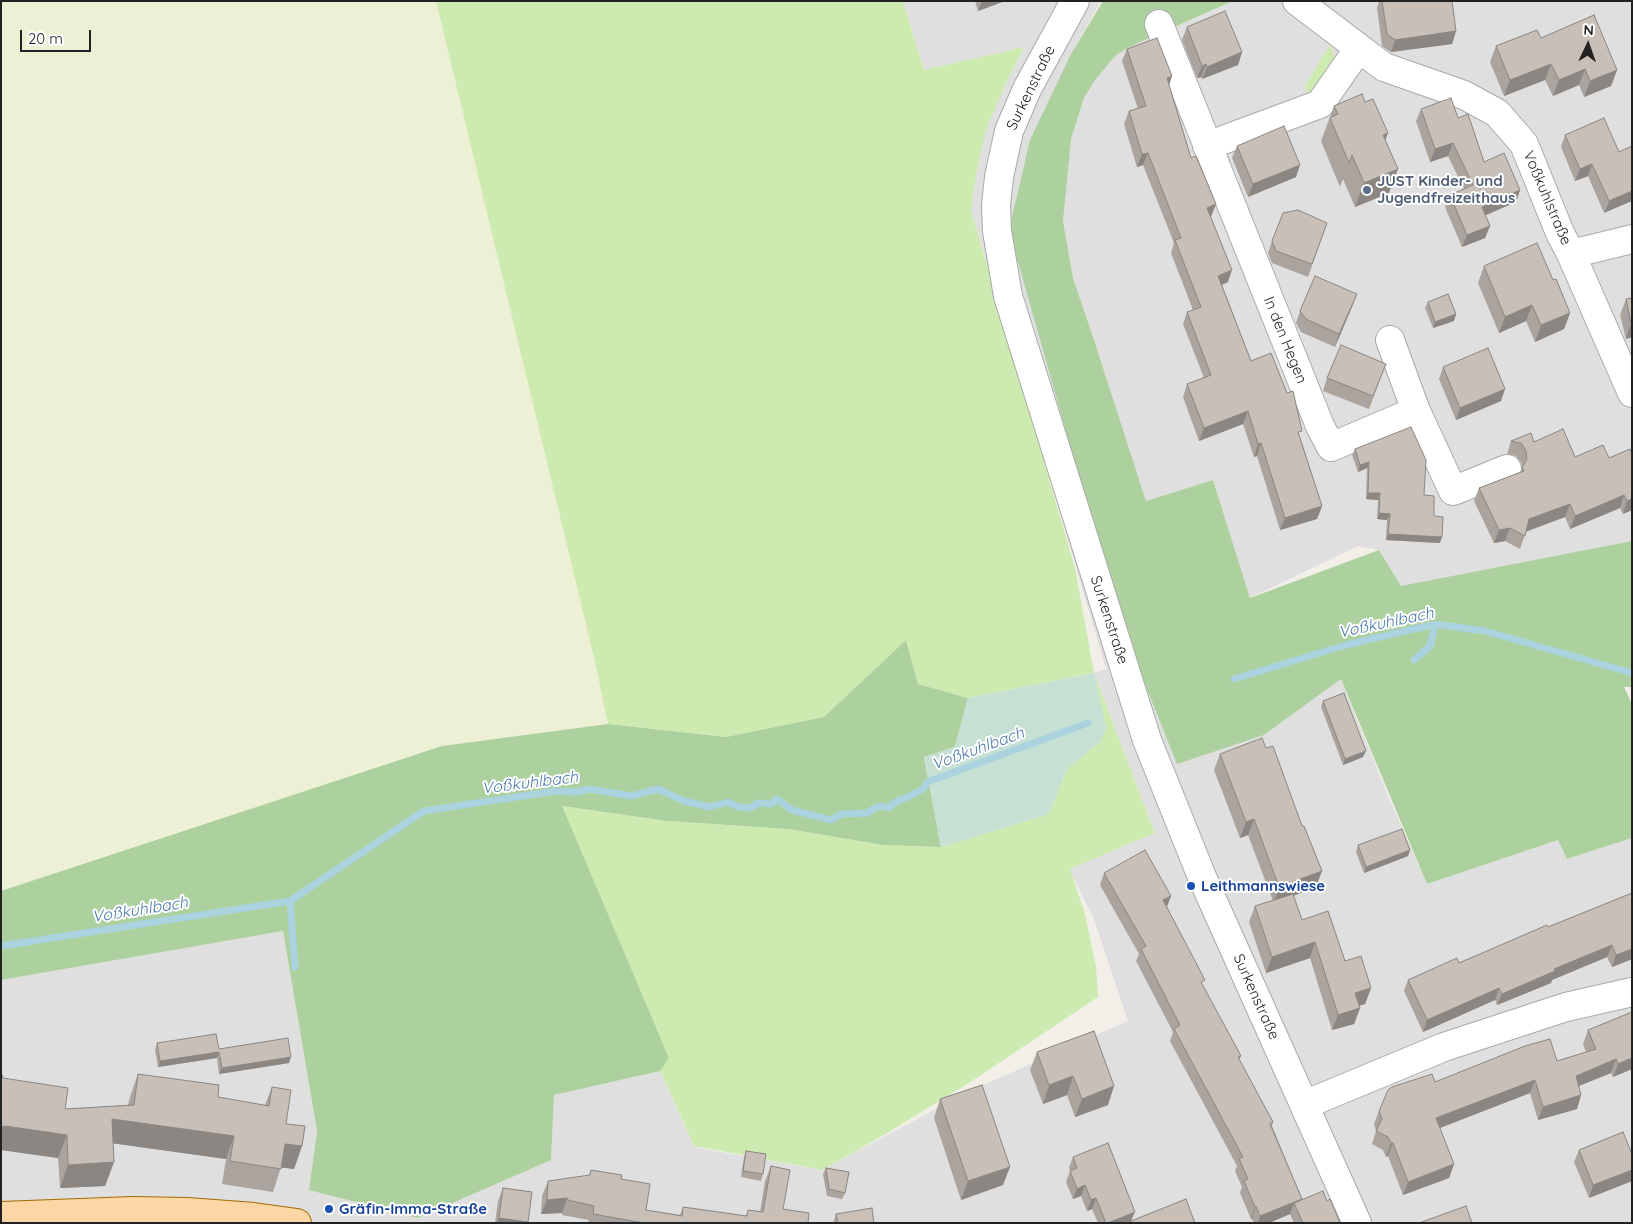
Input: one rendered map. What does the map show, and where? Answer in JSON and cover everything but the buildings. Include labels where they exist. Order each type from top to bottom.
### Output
[{"type":"main road","points":[[4,1218],[133,1211],[229,1215],[297,1223]]},
{"type":"street","name":"Surkenstraße","points":[[1075,1],[1027,89],[1009,131],[999,177],[996,205],[997,231],[1008,296],[1147,740],[1202,877],[1357,1223]]},
{"type":"street","name":"Voßkuhlstraße","points":[[1297,1],[1384,67],[1464,95],[1497,113],[1524,144],[1560,233],[1632,393]]},
{"type":"street","name":"In den Hegen","points":[[1159,24],[1320,426],[1331,447],[1416,411]]},
{"type":"street","points":[[1207,146],[1320,104],[1359,48]]},
{"type":"street","name":"Voßkuhlstraße","points":[[1571,254],[1632,239]]},
{"type":"street","points":[[1390,340],[1416,411],[1453,491],[1507,470]]},
{"type":"street","points":[[1304,1105],[1444,1047],[1566,1007],[1632,992]]},
{"type":"shaded area","points":[[903,1],[1101,1],[1071,54],[1009,230],[1264,735],[1341,679],[1388,796],[1427,884],[1558,840],[1568,859],[1632,838],[1632,1223],[1,1223],[1,980],[283,931],[317,1131],[309,1190],[551,1160],[554,1095],[660,1071],[694,1147],[821,1170],[972,1090],[1128,1021],[1094,919],[1069,869],[1155,833],[1094,673],[1106,669],[971,210]]},
{"type":"shaded area","points":[[1233,1],[1632,1],[1632,581],[1401,586],[1379,550],[1358,546],[1250,598],[1213,480],[1146,501],[1073,278],[1063,221],[1065,177],[1071,139],[1084,98],[1095,80],[1115,56],[1129,47]]},
{"type":"green space","points":[[1,1],[436,1],[596,666],[608,724],[442,746],[1,891]]},
{"type":"green space","points":[[436,1],[903,1],[924,70],[1024,47],[986,129],[971,210],[1075,568],[1094,673],[1155,833],[1070,869],[1085,914],[1096,967],[1098,997],[972,1081],[884,1135],[822,1170],[694,1146],[660,1071],[669,1058],[561,806],[667,821],[788,829],[883,845],[941,847],[1049,814],[1067,769],[1101,741],[1093,673],[968,698],[918,684],[906,640],[824,717],[726,737],[608,724],[596,666]]},
{"type":"green space","points":[[1103,1],[1233,1],[1129,47],[1115,56],[1095,80],[1084,98],[1071,139],[1063,221],[1073,278],[1146,501],[1213,480],[1250,598],[1379,550],[1401,586],[1632,541],[1632,687],[1624,687],[1632,704],[1632,838],[1567,859],[1558,840],[1427,884],[1341,679],[1264,735],[1177,764],[1119,619],[1009,230],[1030,140],[1071,54]]},
{"type":"green space","points":[[1330,44],[1338,68],[1310,96],[1305,86]]},
{"type":"green space","points":[[906,640],[918,684],[968,698],[955,747],[924,757],[941,847],[883,845],[788,829],[667,821],[562,806],[669,1058],[660,1071],[554,1095],[551,1160],[418,1218],[309,1190],[317,1131],[283,931],[1,980],[1,891],[442,746],[608,724],[726,737],[824,717]]},
{"type":"green space","points":[[1094,673],[1106,728],[1101,741],[1067,769],[1049,814],[941,847],[924,757],[955,747],[968,698]]},
{"type":"waterway","points":[[1414,660],[1430,646],[1435,624]]},
{"type":"waterway","name":"Voßkuhlbach","points":[[1234,679],[1346,645],[1435,624],[1485,631],[1632,673]]},
{"type":"waterway","name":"Voßkuhlbach","points":[[1,946],[290,901],[424,811],[556,791],[576,792],[590,789],[631,796],[658,789],[684,801],[710,807],[728,802],[739,807],[750,808],[758,803],[771,804],[777,799],[792,810],[831,820],[842,814],[868,813],[874,808],[882,806],[888,808],[897,801],[923,789],[930,781],[1088,723]]},
{"type":"waterway","points":[[290,901],[295,967]]},
{"type":"place","name":"JUST Kinder- und Jugendfreizeithaus","points":[[1367,190]]},
{"type":"place","name":"Leithmannswiese","points":[[1191,886]]},
{"type":"place","name":"Gräfin-Imma-Straße","points":[[329,1209]]}]
